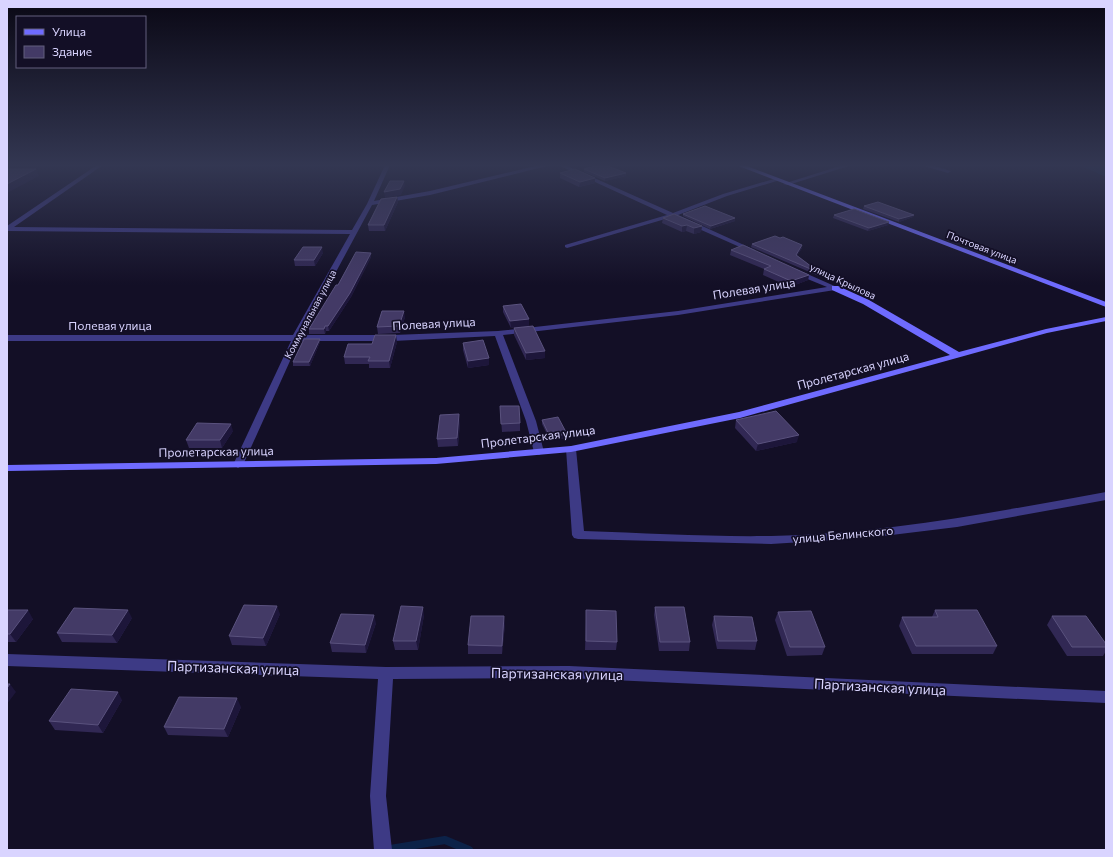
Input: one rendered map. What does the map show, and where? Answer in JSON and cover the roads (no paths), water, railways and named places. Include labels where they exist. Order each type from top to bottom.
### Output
[{"type":"street","points":[[7,229],[42,205]]},
{"type":"street","name":"Коммунальная улица","points":[[238,465],[296,338],[369,205]]},
{"type":"street","points":[[649,205],[758,254]]},
{"type":"street","points":[[567,246],[674,216],[701,205]]},
{"type":"street","name":"Почтовая улица","points":[[842,205],[1106,305]]},
{"type":"street","points":[[7,229],[354,232]]},
{"type":"street","name":"улица Крылова","points":[[793,269],[866,302],[959,356]]},
{"type":"street","name":"Полевая улица","points":[[7,338],[393,338],[498,333],[678,313],[835,288]]},
{"type":"street","name":"Пролетарская улица","points":[[7,468],[436,461],[571,449],[740,415],[1046,331],[1106,319]]},
{"type":"street","points":[[498,333],[531,422],[539,452]]},
{"type":"street","name":"улица Белинского","points":[[571,449],[578,534],[771,540],[867,534],[957,523],[1106,496]]},
{"type":"street","name":"Партизанская улица","points":[[7,660],[386,674],[569,672],[1106,697]]},
{"type":"street","points":[[383,850],[378,796],[386,674]]},
{"type":"waterway","points":[[384,850],[445,840],[469,850]]}]
